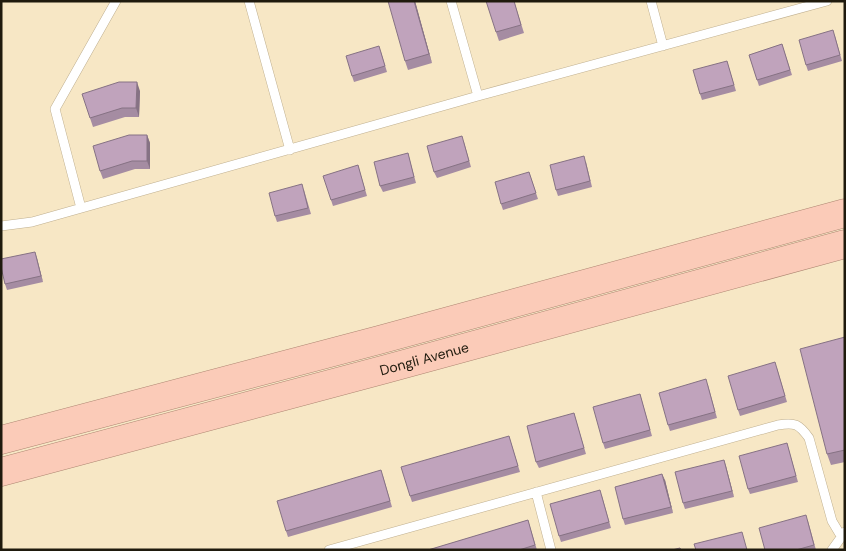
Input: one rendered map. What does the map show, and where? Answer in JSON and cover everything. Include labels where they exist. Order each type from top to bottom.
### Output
[{"type":"highway","points":[[1,440],[379,340],[845,213]]},
{"type":"highway","name":"Dongli Avenue","points":[[1,472],[845,244]]},
{"type":"lane","points":[[80,208],[55,109],[116,1]]},
{"type":"lane","points":[[249,1],[290,150]]},
{"type":"lane","points":[[451,1],[478,96]]},
{"type":"lane","points":[[650,1],[663,46]]},
{"type":"lane","points":[[1,226],[32,222],[478,96],[827,1]]},
{"type":"lane","points":[[328,550],[791,422],[801,428],[808,438],[832,521],[843,534],[832,550]]},
{"type":"lane","points":[[536,492],[551,550]]},
{"type":"building","points":[[388,1],[414,1],[429,54],[405,61]]},
{"type":"building","points":[[486,1],[514,1],[521,25],[496,32]]},
{"type":"building","points":[[833,30],[840,55],[806,65],[799,40]]},
{"type":"building","points":[[782,44],[790,70],[757,80],[749,55]]},
{"type":"building","points":[[379,46],[385,66],[352,76],[346,56]]},
{"type":"building","points":[[727,61],[734,85],[700,94],[693,70]]},
{"type":"building","points":[[119,82],[137,82],[136,108],[122,108],[90,118],[82,94]]},
{"type":"building","points":[[129,135],[147,135],[147,161],[132,161],[100,171],[93,146]]},
{"type":"building","points":[[462,136],[469,161],[434,172],[427,146]]},
{"type":"building","points":[[408,153],[414,177],[380,186],[374,162]]},
{"type":"building","points":[[584,156],[590,181],[556,190],[550,165]]},
{"type":"building","points":[[358,165],[365,190],[331,200],[323,176]]},
{"type":"building","points":[[529,172],[536,193],[501,204],[495,182]]},
{"type":"building","points":[[302,184],[308,208],[275,216],[269,193]]},
{"type":"building","points":[[35,252],[41,276],[5,284],[1,259]]},
{"type":"building","points":[[845,337],[845,450],[827,454],[800,349]]},
{"type":"building","points":[[775,362],[785,396],[738,410],[728,376]]},
{"type":"building","points":[[706,379],[715,412],[668,425],[659,393]]},
{"type":"building","points":[[640,394],[650,430],[603,443],[593,407]]},
{"type":"building","points":[[574,413],[584,448],[536,462],[527,426]]},
{"type":"building","points":[[509,436],[518,466],[410,496],[401,467]]},
{"type":"building","points":[[787,443],[796,476],[748,489],[739,456]]},
{"type":"building","points":[[724,460],[732,491],[683,503],[675,472]]},
{"type":"building","points":[[381,470],[390,501],[286,531],[277,501]]},
{"type":"building","points":[[662,474],[671,507],[623,519],[615,487]]},
{"type":"building","points":[[600,490],[609,522],[559,536],[550,504]]},
{"type":"building","points":[[806,515],[814,545],[796,550],[765,550],[759,528]]},
{"type":"building","points":[[528,520],[535,545],[519,550],[428,550]]},
{"type":"building","points":[[742,532],[747,550],[696,550],[694,544]]}]
